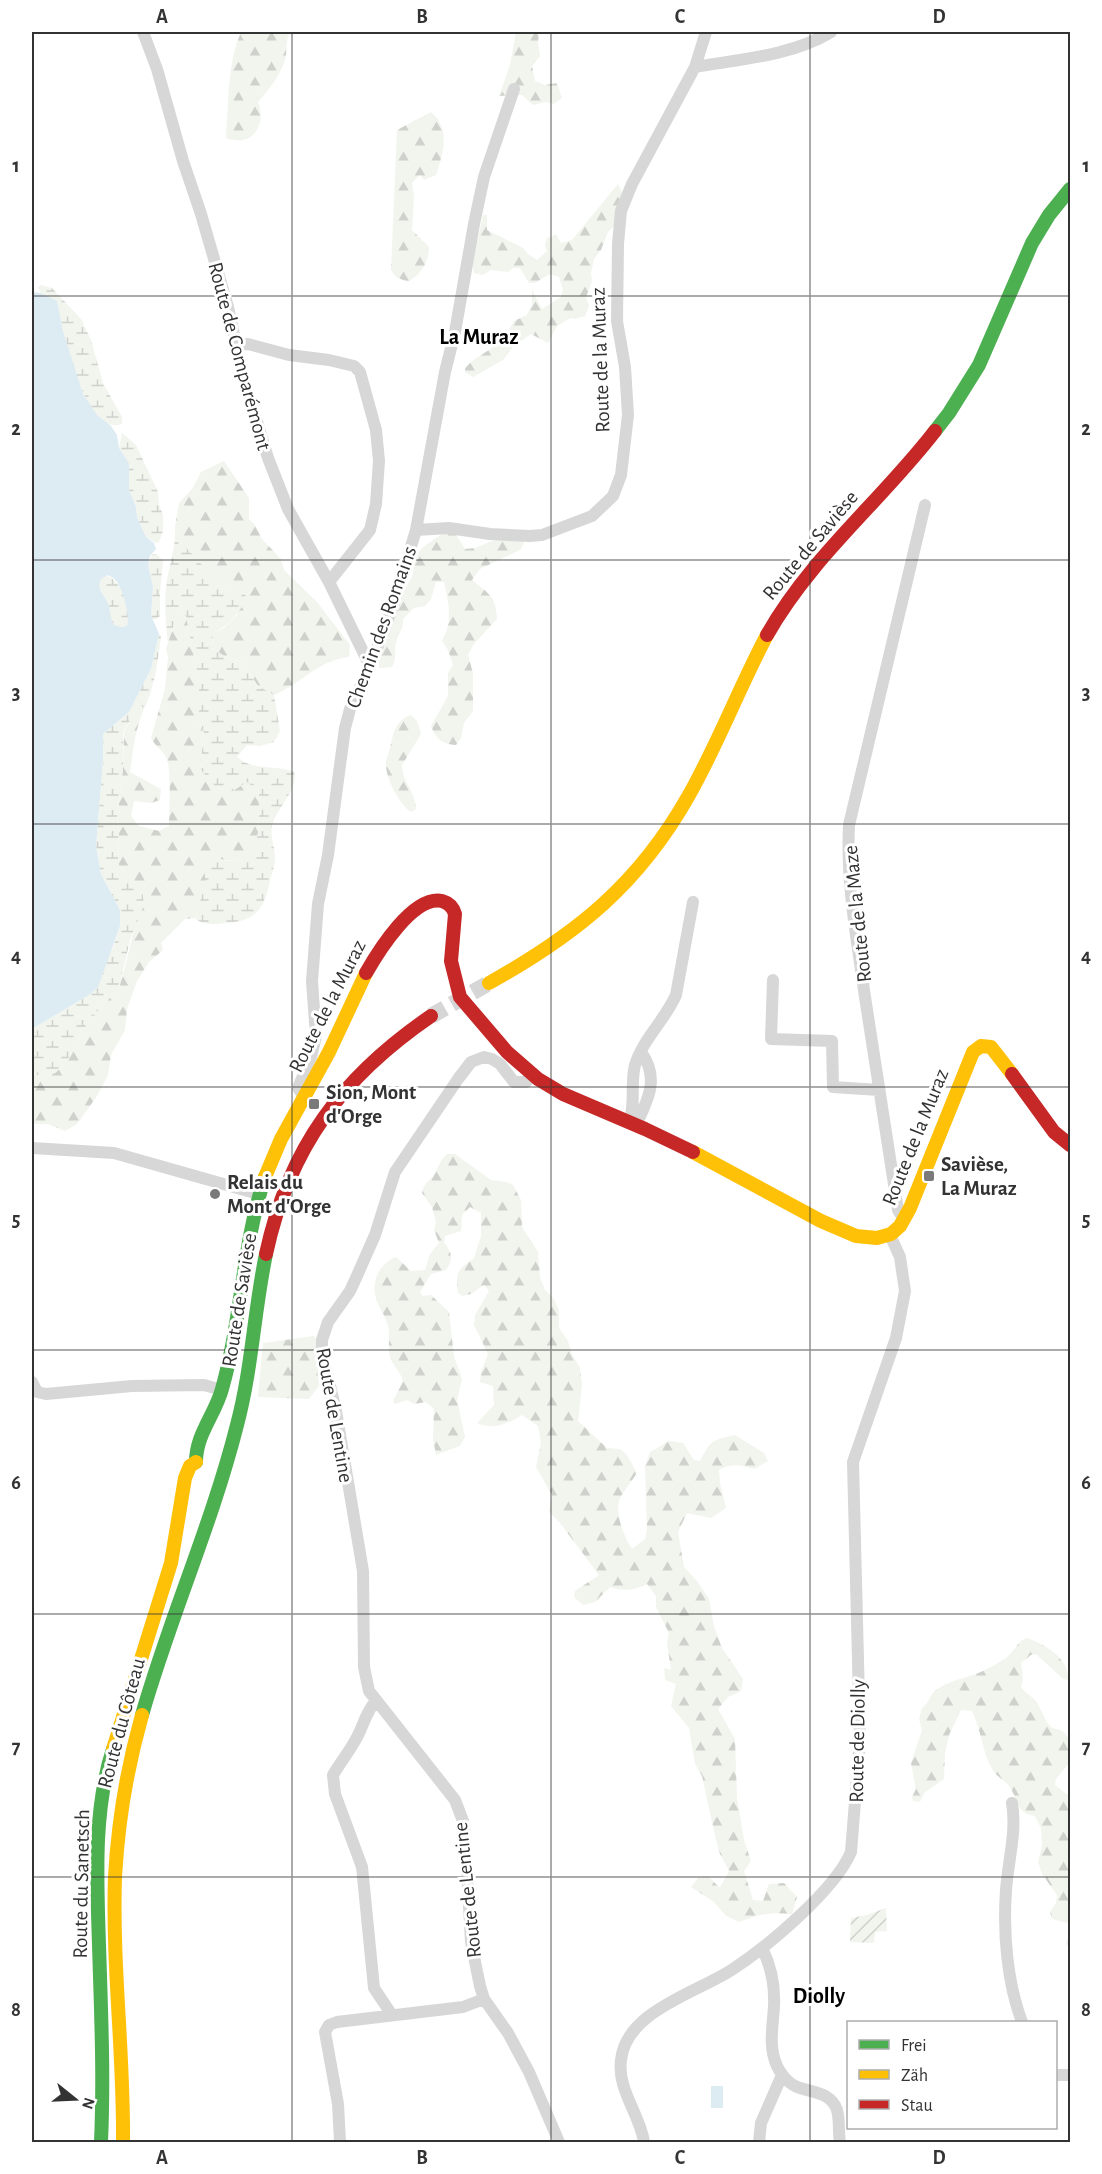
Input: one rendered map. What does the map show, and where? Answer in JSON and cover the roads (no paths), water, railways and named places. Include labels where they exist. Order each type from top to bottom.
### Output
[{"type":"street","name":"Route de Comparémont","points":[[143,32],[157,69],[183,161],[201,214],[228,308],[257,424],[282,497],[329,582],[370,666]]},
{"type":"street","name":"Route de la Muraz","points":[[416,530],[449,528],[490,534],[542,535],[592,516],[613,496],[621,475],[628,415],[625,367],[617,321],[621,211],[637,175],[695,67],[706,32]]},
{"type":"street","points":[[695,67],[792,50],[831,32]]},
{"type":"street","name":"Chemin des Romains","points":[[304,1097],[298,1088],[311,1057],[316,1036],[312,981],[318,904],[328,855],[339,761],[350,709],[370,666],[396,596],[416,530],[484,177],[514,89]]},
{"type":"street","name":"Route de Savièse","points":[[489,982],[543,951],[588,920],[630,880],[666,836],[695,786],[754,660],[778,616],[808,574],[933,436],[951,410],[985,354],[1043,223],[1071,189]]},
{"type":"street","points":[[237,345],[248,344],[279,353],[330,360],[354,366],[360,372],[376,430],[379,461],[376,504],[370,530],[329,582]]},
{"type":"street","name":"Route de la Maze","points":[[904,1220],[897,1210],[848,870],[849,825],[925,505]]},
{"type":"street","name":"Route de la Muraz","points":[[211,1464],[196,1449],[222,1390],[246,1251],[259,1194],[273,1154],[330,1051],[378,949],[405,918],[435,900],[448,903],[455,913],[451,966],[460,997],[532,1075],[573,1098],[715,1162],[837,1228],[868,1239],[890,1235],[897,1231],[904,1220],[971,1055],[978,1047],[987,1046],[994,1049],[1054,1132],[1071,1145]]},
{"type":"street","points":[[633,1124],[633,1076],[641,1052],[670,1010],[676,995],[693,902]]},
{"type":"street","points":[[772,980],[771,1039],[832,1041],[833,1086],[879,1090]]},
{"type":"street","name":"Route de Savièse","points":[[211,1464],[243,1404],[266,1250],[277,1209],[294,1168],[319,1123],[350,1084],[395,1041],[431,1016]]},
{"type":"street","points":[[633,1124],[649,1100],[652,1085],[648,1066],[641,1052]]},
{"type":"street","name":"Route de Lentine","points":[[532,1075],[526,1082],[514,1082],[500,1064],[492,1059],[479,1058],[471,1062],[395,1172],[375,1235],[356,1278],[350,1291],[323,1330],[322,1352],[336,1411],[363,1571],[365,1676],[369,1691],[455,1800],[465,1834],[471,1942],[475,1968],[484,1999],[508,2033],[525,2065],[559,2142]]},
{"type":"street","points":[[32,1148],[114,1153],[259,1194]]},
{"type":"street","name":"Route de Diolly","points":[[644,2142],[643,2131],[624,2088],[620,2072],[626,2041],[636,2027],[659,2009],[732,1970],[762,1948],[831,1883],[845,1865],[851,1852],[860,1736],[853,1462],[896,1338],[905,1291],[900,1257],[890,1235]]},
{"type":"street","points":[[32,1382],[37,1392],[46,1394],[155,1386],[204,1385],[222,1390]]},
{"type":"street","name":"Route du Sanetsch","points":[[101,2142],[104,2084],[97,1892],[99,1822],[110,1757],[171,1563],[185,1478],[190,1466],[211,1464]]},
{"type":"street","name":"Route du Côteau","points":[[123,2142],[123,2070],[115,1916],[115,1875],[122,1803],[127,1771],[211,1464]]},
{"type":"street","points":[[376,1701],[370,1707],[366,1722],[356,1740],[333,1775],[335,1794],[362,1867],[374,1988],[392,2015]]},
{"type":"street","points":[[1012,1803],[1014,1815],[1006,1890],[1005,1929],[1013,1987],[1022,2021]]},
{"type":"street","points":[[762,1948],[774,1988],[772,2049],[775,2062],[782,2075],[795,2086],[816,2091],[832,2102],[837,2111],[840,2142]]},
{"type":"street","points":[[339,2142],[338,2104],[325,2032],[329,2025],[337,2022],[463,2007],[484,1999]]},
{"type":"street","points":[[759,2142],[761,2123],[782,2075]]},
{"type":"tunnel","points":[[431,1016],[489,983]]},
{"type":"place","name":"Sion, Mont d'Orge","points":[[314,1104]]},
{"type":"place","name":"Savièse, La Muraz","points":[[929,1176]]},
{"type":"place","name":"Relais du Mont d'Orge","points":[[215,1194]]},
{"type":"district","name":"La Muraz","points":[[479,336]]},
{"type":"district","name":"Diolly","points":[[819,1995]]}]
